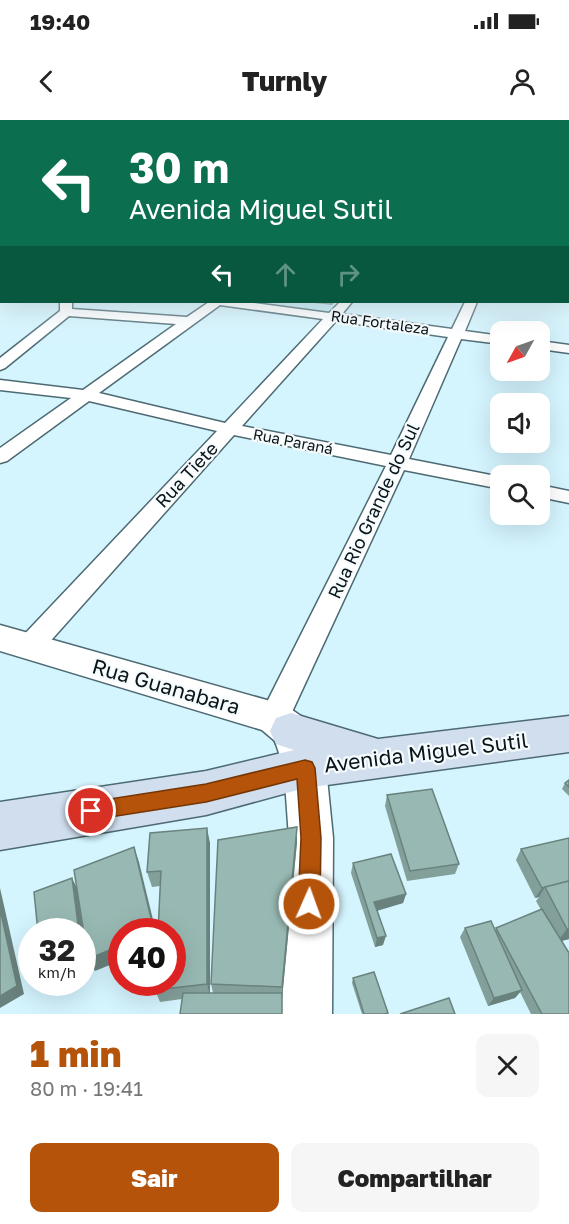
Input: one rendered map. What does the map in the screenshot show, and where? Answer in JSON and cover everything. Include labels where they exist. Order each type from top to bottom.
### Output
[{"type":"main road","name":"Avenida Miguel Sutil","points":[[0,826],[206,793],[290,739],[382,759],[569,734]]},
{"type":"street","points":[[0,457],[214,303]]},
{"type":"street","name":"Rua Fortaleza","points":[[230,303],[490,339]]},
{"type":"street","name":"Rua Tiete","points":[[14,643],[229,429],[345,303]]},
{"type":"street","name":"Rua Rio Grande do Sul","points":[[290,739],[398,462],[471,303]]},
{"type":"street","points":[[0,365],[15,346],[66,307],[187,321]]},
{"type":"street","points":[[550,346],[569,349]]},
{"type":"street","name":"Rua Paraná","points":[[0,385],[86,395],[229,429],[490,481]]},
{"type":"street","points":[[550,493],[569,497]]},
{"type":"street","name":"Rua Guanabara","points":[[14,643],[290,739]]},
{"type":"street","points":[[290,739],[311,838],[305,1014]]},
{"type":"shaded area","points":[[250,303],[335,303],[325,313]]},
{"type":"building","points":[[432,789],[459,864],[410,871],[387,795]]},
{"type":"building","points":[[297,827],[282,987],[211,984],[218,840]]},
{"type":"building","points":[[207,828],[207,984],[186,986],[186,918],[159,918],[161,871],[147,872],[150,833]]},
{"type":"building","points":[[569,838],[569,881],[542,888],[521,849]]},
{"type":"building","points":[[134,847],[151,918],[108,918],[108,951],[96,956],[96,918],[82,918],[74,870]]},
{"type":"building","points":[[391,854],[406,894],[374,902],[386,936],[377,938],[353,863]]},
{"type":"building","points":[[72,878],[77,918],[37,918],[34,892]]},
{"type":"building","points":[[569,881],[569,929],[567,929],[545,887]]},
{"type":"building","points":[[0,909],[17,986],[0,996]]},
{"type":"building","points":[[542,909],[569,953],[569,1014],[542,1014],[496,928]]},
{"type":"building","points":[[491,921],[522,990],[494,998],[465,928]]},
{"type":"building","points":[[374,972],[388,1013],[364,1014],[353,978]]},
{"type":"building","points":[[186,993],[282,993],[282,1014],[180,1014],[183,996],[186,996]]},
{"type":"building","points":[[449,998],[455,1014],[400,1014]]},
{"type":"route","points":[[91,811],[206,793],[305,768],[311,838],[309,904]]}]
